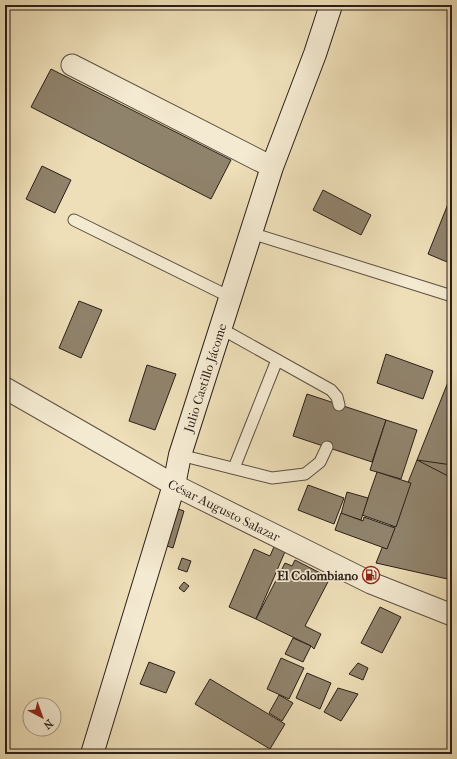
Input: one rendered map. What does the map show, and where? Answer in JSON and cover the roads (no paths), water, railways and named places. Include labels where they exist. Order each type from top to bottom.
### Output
[{"type":"main road","name":"Julio Castillo Jácome","points":[[92,754],[174,485],[180,455],[220,328],[272,167],[315,54],[331,5]]},
{"type":"street","points":[[72,65],[272,167]]},
{"type":"street","name":"César Augusto Salazar","points":[[5,388],[174,485],[371,583],[452,615]]},
{"type":"lane","points":[[74,220],[230,297]]},
{"type":"lane","points":[[251,233],[452,296]]},
{"type":"lane","points":[[220,328],[331,390],[337,397],[339,405]]},
{"type":"lane","points":[[234,468],[277,360]]},
{"type":"lane","points":[[180,455],[272,478],[304,474],[320,462],[328,447]]},
{"type":"place","name":"El Colombiano","points":[[371,575]]}]
